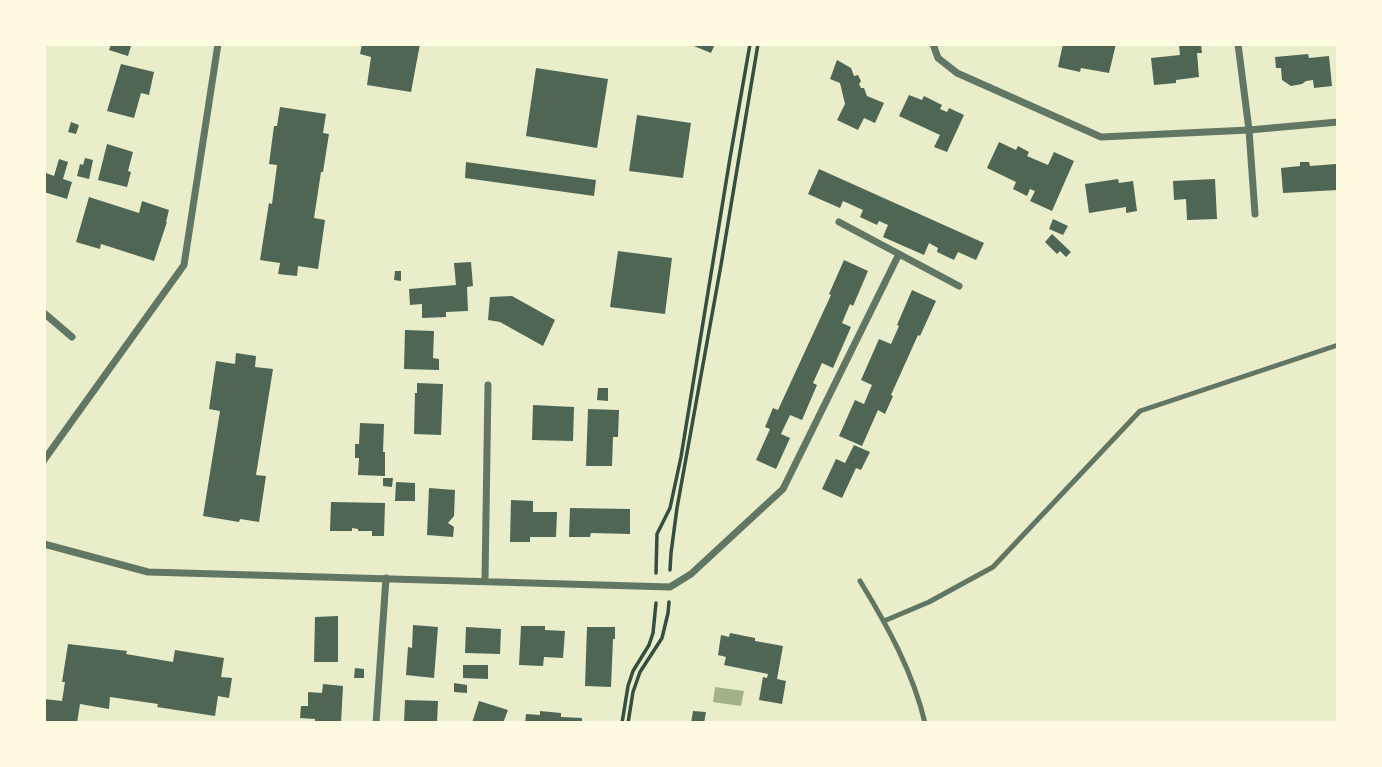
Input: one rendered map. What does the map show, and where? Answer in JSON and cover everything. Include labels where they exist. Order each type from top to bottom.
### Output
[{"type":"street","points":[[44,460],[184,265],[218,44]]},
{"type":"street","points":[[933,44],[938,58],[957,73],[1101,137],[1249,130],[1338,122]]},
{"type":"street","points":[[1238,44],[1249,130],[1255,214]]},
{"type":"street","points":[[839,222],[959,286]]},
{"type":"street","points":[[44,544],[148,572],[670,587],[691,574],[783,489],[899,254]]},
{"type":"street","points":[[44,313],[72,337]]},
{"type":"street","points":[[485,580],[488,385]]},
{"type":"street","points":[[376,723],[386,579]]},
{"type":"lane","points":[[884,621],[929,602],[993,567],[1140,411],[1338,345]]},
{"type":"lane","points":[[860,581],[884,621],[920,703],[925,723]]},
{"type":"path","points":[[656,573],[657,534],[670,508],[681,457],[750,44]]},
{"type":"path","points":[[628,723],[633,692],[640,672],[662,638],[668,613],[671,552],[677,508],[724,252],[758,44]]},
{"type":"path","points":[[622,723],[633,671],[653,633],[656,603]]},
{"type":"shaded area","points":[[715,687],[744,691],[741,706],[713,702]]},
{"type":"building","points":[[111,44],[131,46],[128,56],[109,50]]},
{"type":"building","points":[[362,44],[420,44],[411,92],[367,85],[371,57],[360,54]]},
{"type":"building","points":[[689,44],[715,44],[711,53]]},
{"type":"building","points":[[1063,44],[1116,44],[1109,73],[1081,68],[1080,72],[1058,67]]},
{"type":"building","points":[[1201,44],[1202,53],[1197,53],[1199,77],[1154,85],[1151,58],[1180,55],[1179,45]]},
{"type":"building","points":[[1308,54],[1309,58],[1329,56],[1332,86],[1314,88],[1313,80],[1291,86],[1282,80],[1281,68],[1276,68],[1275,57]]},
{"type":"building","points":[[837,60],[851,68],[854,76],[858,75],[861,81],[859,84],[867,96],[884,103],[875,123],[864,118],[858,130],[837,120],[845,104],[840,83],[830,79]]},
{"type":"building","points":[[121,64],[154,72],[149,95],[141,93],[134,118],[107,111]]},
{"type":"building","points":[[536,68],[608,79],[597,148],[526,136]]},
{"type":"building","points":[[909,95],[922,100],[924,96],[942,105],[940,109],[947,112],[949,108],[964,115],[947,152],[934,147],[940,135],[899,116]]},
{"type":"building","points":[[280,107],[326,114],[323,133],[329,134],[314,218],[325,220],[318,269],[298,266],[297,276],[278,274],[280,263],[260,260],[269,203],[272,204],[277,165],[269,164],[274,126],[277,126]]},
{"type":"building","points":[[637,115],[691,123],[683,178],[629,171]]},
{"type":"building","points":[[71,122],[79,125],[76,134],[68,132]]},
{"type":"building","points":[[999,142],[1016,150],[1018,146],[1029,152],[1027,156],[1048,165],[1054,152],[1074,161],[1052,211],[1030,201],[1035,191],[1030,189],[1027,196],[1013,189],[1016,182],[987,168]]},
{"type":"building","points":[[107,144],[133,152],[127,187],[98,180]]},
{"type":"building","points":[[85,158],[93,160],[89,179],[77,176],[80,164],[83,165]]},
{"type":"building","points":[[59,159],[68,162],[63,179],[72,182],[67,199],[44,192],[46,173],[54,176]]},
{"type":"building","points":[[466,162],[596,180],[594,196],[465,178]]},
{"type":"building","points":[[1300,162],[1309,162],[1310,166],[1336,164],[1338,190],[1283,193],[1281,168],[1300,166]]},
{"type":"building","points":[[819,169],[984,243],[976,260],[958,252],[954,260],[937,252],[938,248],[929,243],[924,255],[883,237],[888,225],[879,221],[877,225],[860,217],[863,210],[843,201],[840,208],[808,194]]},
{"type":"building","points":[[1118,179],[1119,183],[1133,181],[1137,211],[1126,213],[1126,207],[1089,213],[1085,184]]},
{"type":"building","points":[[1215,179],[1217,219],[1187,220],[1186,199],[1174,200],[1173,181]]},
{"type":"building","points":[[89,197],[139,213],[142,201],[169,210],[154,261],[101,244],[100,249],[76,242]]},
{"type":"building","points":[[1053,219],[1068,226],[1063,235],[1049,229]]},
{"type":"building","points":[[1052,234],[1071,252],[1066,257],[1060,251],[1057,254],[1045,242]]},
{"type":"building","points":[[618,251],[672,258],[665,314],[610,307]]},
{"type":"building","points":[[844,260],[868,271],[853,306],[850,304],[842,323],[851,327],[833,368],[822,363],[813,383],[817,385],[802,420],[790,415],[781,434],[790,438],[776,469],[756,460],[770,429],[765,427],[773,408],[778,410],[831,295],[829,294]]},
{"type":"building","points":[[471,262],[473,286],[467,287],[468,311],[446,312],[446,317],[422,318],[422,304],[410,305],[409,289],[456,285],[454,263]]},
{"type":"building","points":[[395,271],[401,271],[401,281],[394,280]]},
{"type":"building","points":[[912,290],[936,301],[920,336],[918,335],[885,414],[878,410],[862,446],[839,436],[855,400],[864,404],[872,385],[861,380],[879,339],[891,344]]},
{"type":"building","points":[[512,296],[555,320],[543,346],[500,322],[488,320],[490,297]]},
{"type":"building","points":[[405,330],[434,331],[433,358],[439,359],[439,370],[404,369]]},
{"type":"building","points":[[236,353],[256,356],[255,367],[273,369],[256,475],[266,476],[259,522],[240,519],[239,522],[203,516],[220,411],[209,409],[216,361],[235,364]]},
{"type":"building","points":[[417,383],[443,384],[441,435],[414,434]]},
{"type":"building","points":[[598,388],[608,388],[608,401],[597,400]]},
{"type":"building","points":[[533,405],[574,407],[573,441],[532,440]]},
{"type":"building","points":[[588,409],[619,410],[618,437],[613,437],[612,466],[586,466]]},
{"type":"building","points":[[360,423],[384,424],[385,476],[358,475],[359,458],[355,458],[355,444],[359,444]]},
{"type":"building","points":[[854,445],[870,452],[861,470],[856,468],[842,498],[822,489],[836,459],[845,463]]},
{"type":"building","points":[[383,478],[393,478],[392,487],[383,486]]},
{"type":"building","points":[[396,482],[415,483],[415,501],[395,501]]},
{"type":"building","points":[[429,488],[455,490],[454,516],[448,523],[454,527],[453,537],[427,535]]},
{"type":"building","points":[[511,500],[533,501],[533,512],[557,512],[556,537],[530,537],[530,542],[510,542]]},
{"type":"building","points":[[331,502],[385,503],[384,536],[372,536],[372,531],[352,528],[352,531],[330,531]]},
{"type":"building","points":[[570,508],[630,509],[630,534],[591,533],[590,537],[569,537]]},
{"type":"building","points":[[338,616],[338,662],[314,662],[315,617]]},
{"type":"building","points":[[413,625],[438,627],[434,678],[406,675],[408,647],[412,648]]},
{"type":"building","points":[[521,626],[545,626],[545,630],[565,631],[563,658],[544,657],[543,666],[519,665]]},
{"type":"building","points":[[466,627],[501,629],[500,654],[465,653]]},
{"type":"building","points":[[587,627],[615,627],[611,687],[585,686]]},
{"type":"building","points":[[730,633],[783,646],[777,679],[786,681],[782,704],[759,700],[763,677],[767,678],[768,674],[724,665],[726,657],[718,655],[721,635],[729,637]]},
{"type":"building","points":[[68,644],[127,651],[126,654],[173,662],[175,650],[224,658],[221,677],[232,678],[229,698],[218,696],[215,716],[110,697],[109,709],[80,704],[77,723],[44,723],[44,699],[62,701]]},
{"type":"building","points":[[463,665],[488,665],[488,679],[463,678]]},
{"type":"building","points":[[355,668],[364,669],[364,678],[354,678]]},
{"type":"building","points":[[454,683],[467,685],[467,693],[454,692]]},
{"type":"building","points":[[323,684],[343,686],[341,723],[315,723],[315,719],[300,718],[301,706],[308,706],[308,692],[322,693]]},
{"type":"building","points":[[405,700],[438,701],[437,723],[404,723]]},
{"type":"building","points":[[479,701],[508,710],[503,723],[472,723]]},
{"type":"building","points":[[540,711],[561,713],[561,717],[582,718],[582,723],[525,723],[526,714],[540,715]]},
{"type":"building","points":[[693,711],[706,712],[704,723],[691,723]]}]
